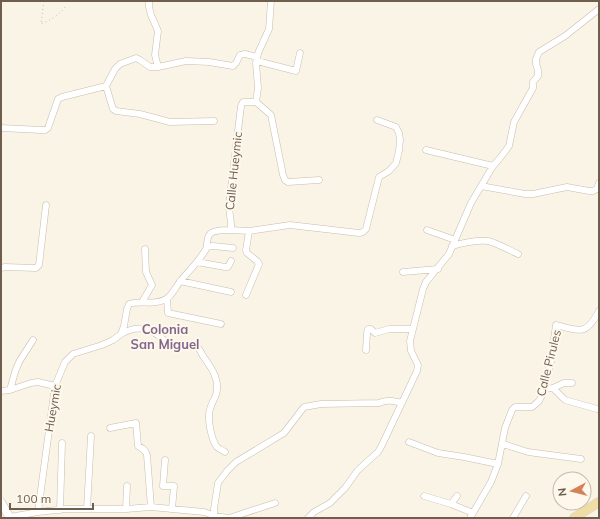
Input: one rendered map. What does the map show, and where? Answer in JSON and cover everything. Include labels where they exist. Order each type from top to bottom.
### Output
[{"type":"main road","points":[[574,518],[599,502]]},
{"type":"street","points":[[149,1],[151,15],[158,31],[155,55],[158,68]]},
{"type":"street","points":[[271,1],[269,29],[257,59],[258,88],[256,102],[271,115],[285,180],[288,182],[319,180]]},
{"type":"street","points":[[308,518],[314,512],[330,503],[345,488],[358,470],[378,452],[384,441],[417,371],[418,365],[411,351],[410,342],[423,289],[426,282],[449,254],[471,204],[481,186],[493,166],[509,146],[514,122],[533,88],[533,82],[538,76],[536,59],[539,52],[565,36],[599,9]]},
{"type":"street","points":[[214,121],[170,122],[140,114],[116,111],[113,108],[106,86],[115,69],[120,64],[136,58],[150,67],[158,68],[186,61],[209,62],[233,66],[240,55],[245,54],[296,71],[300,53]]},
{"type":"street","points":[[1,128],[45,130],[48,128],[58,99],[106,86]]},
{"type":"street","name":"Calle Hueymic","points":[[231,230],[228,205],[241,106],[243,102],[256,102]]},
{"type":"street","points":[[121,334],[129,304],[133,302],[157,302],[167,299],[180,281],[197,262],[207,247],[210,234],[213,232],[231,230],[249,231],[290,225],[359,233],[363,232],[366,229],[379,177],[389,171],[396,163],[399,151],[399,133],[396,127],[377,120]]},
{"type":"street","points":[[426,150],[493,166]]},
{"type":"street","points":[[481,186],[525,194],[533,194],[567,187],[593,191],[597,189],[599,183]]},
{"type":"street","points":[[1,268],[32,269],[39,265],[46,205]]},
{"type":"street","points":[[427,230],[456,240]]},
{"type":"street","points":[[246,295],[258,264],[246,250],[249,231]]},
{"type":"street","points":[[452,246],[487,241],[518,254]]},
{"type":"street","points":[[207,247],[213,246],[233,248]]},
{"type":"street","points":[[142,302],[152,285],[146,272],[145,248]]},
{"type":"street","points":[[197,262],[228,267],[231,260]]},
{"type":"street","points":[[403,272],[438,269]]},
{"type":"street","points":[[180,281],[231,292]]},
{"type":"street","points":[[167,299],[168,313],[221,324]]},
{"type":"street","name":"Calle Pirules","points":[[472,516],[491,482],[498,464],[505,428],[512,410],[515,407],[532,407],[536,405],[542,395],[551,361],[556,325],[579,330],[587,328],[594,321],[599,311]]},
{"type":"street","points":[[121,334],[130,329],[144,328],[153,332],[168,343],[198,348],[215,375],[218,387],[216,397],[209,410],[209,419],[213,440],[218,448],[225,452]]},
{"type":"street","points":[[366,350],[368,329],[375,333],[389,329],[413,329]]},
{"type":"street","name":"Hueymic","points":[[38,512],[55,386],[65,362],[73,354],[102,345],[121,334]]},
{"type":"street","points":[[10,390],[14,372],[33,340]]},
{"type":"street","points":[[1,391],[38,382],[55,386]]},
{"type":"street","points":[[543,389],[553,388],[564,383],[572,383]]},
{"type":"street","points":[[553,388],[565,400],[597,409]]},
{"type":"street","points":[[214,517],[218,483],[227,471],[236,462],[284,433],[304,407],[321,404],[379,403],[392,400],[402,403]]},
{"type":"street","points":[[110,428],[136,423],[138,446],[146,452],[147,455],[151,507]]},
{"type":"street","points":[[87,509],[92,436]]},
{"type":"street","points":[[409,442],[438,453],[498,464]]},
{"type":"street","points":[[60,510],[62,443]]},
{"type":"street","points":[[503,444],[528,452],[582,459]]},
{"type":"street","points":[[165,460],[163,486],[174,486],[172,508]]},
{"type":"street","points":[[126,509],[127,486]]},
{"type":"street","points":[[424,496],[451,504],[472,516]]},
{"type":"street","points":[[451,504],[457,496]]},
{"type":"street","points":[[513,518],[526,496]]},
{"type":"street","points":[[1,502],[10,518],[38,512],[60,510],[151,507],[204,512],[214,517],[229,518],[275,503]]},
{"type":"path","points":[[44,1],[41,24],[49,21],[62,12],[66,6]]},
{"type":"district","name":"Colonia San Miguel","points":[[165,336]]}]
